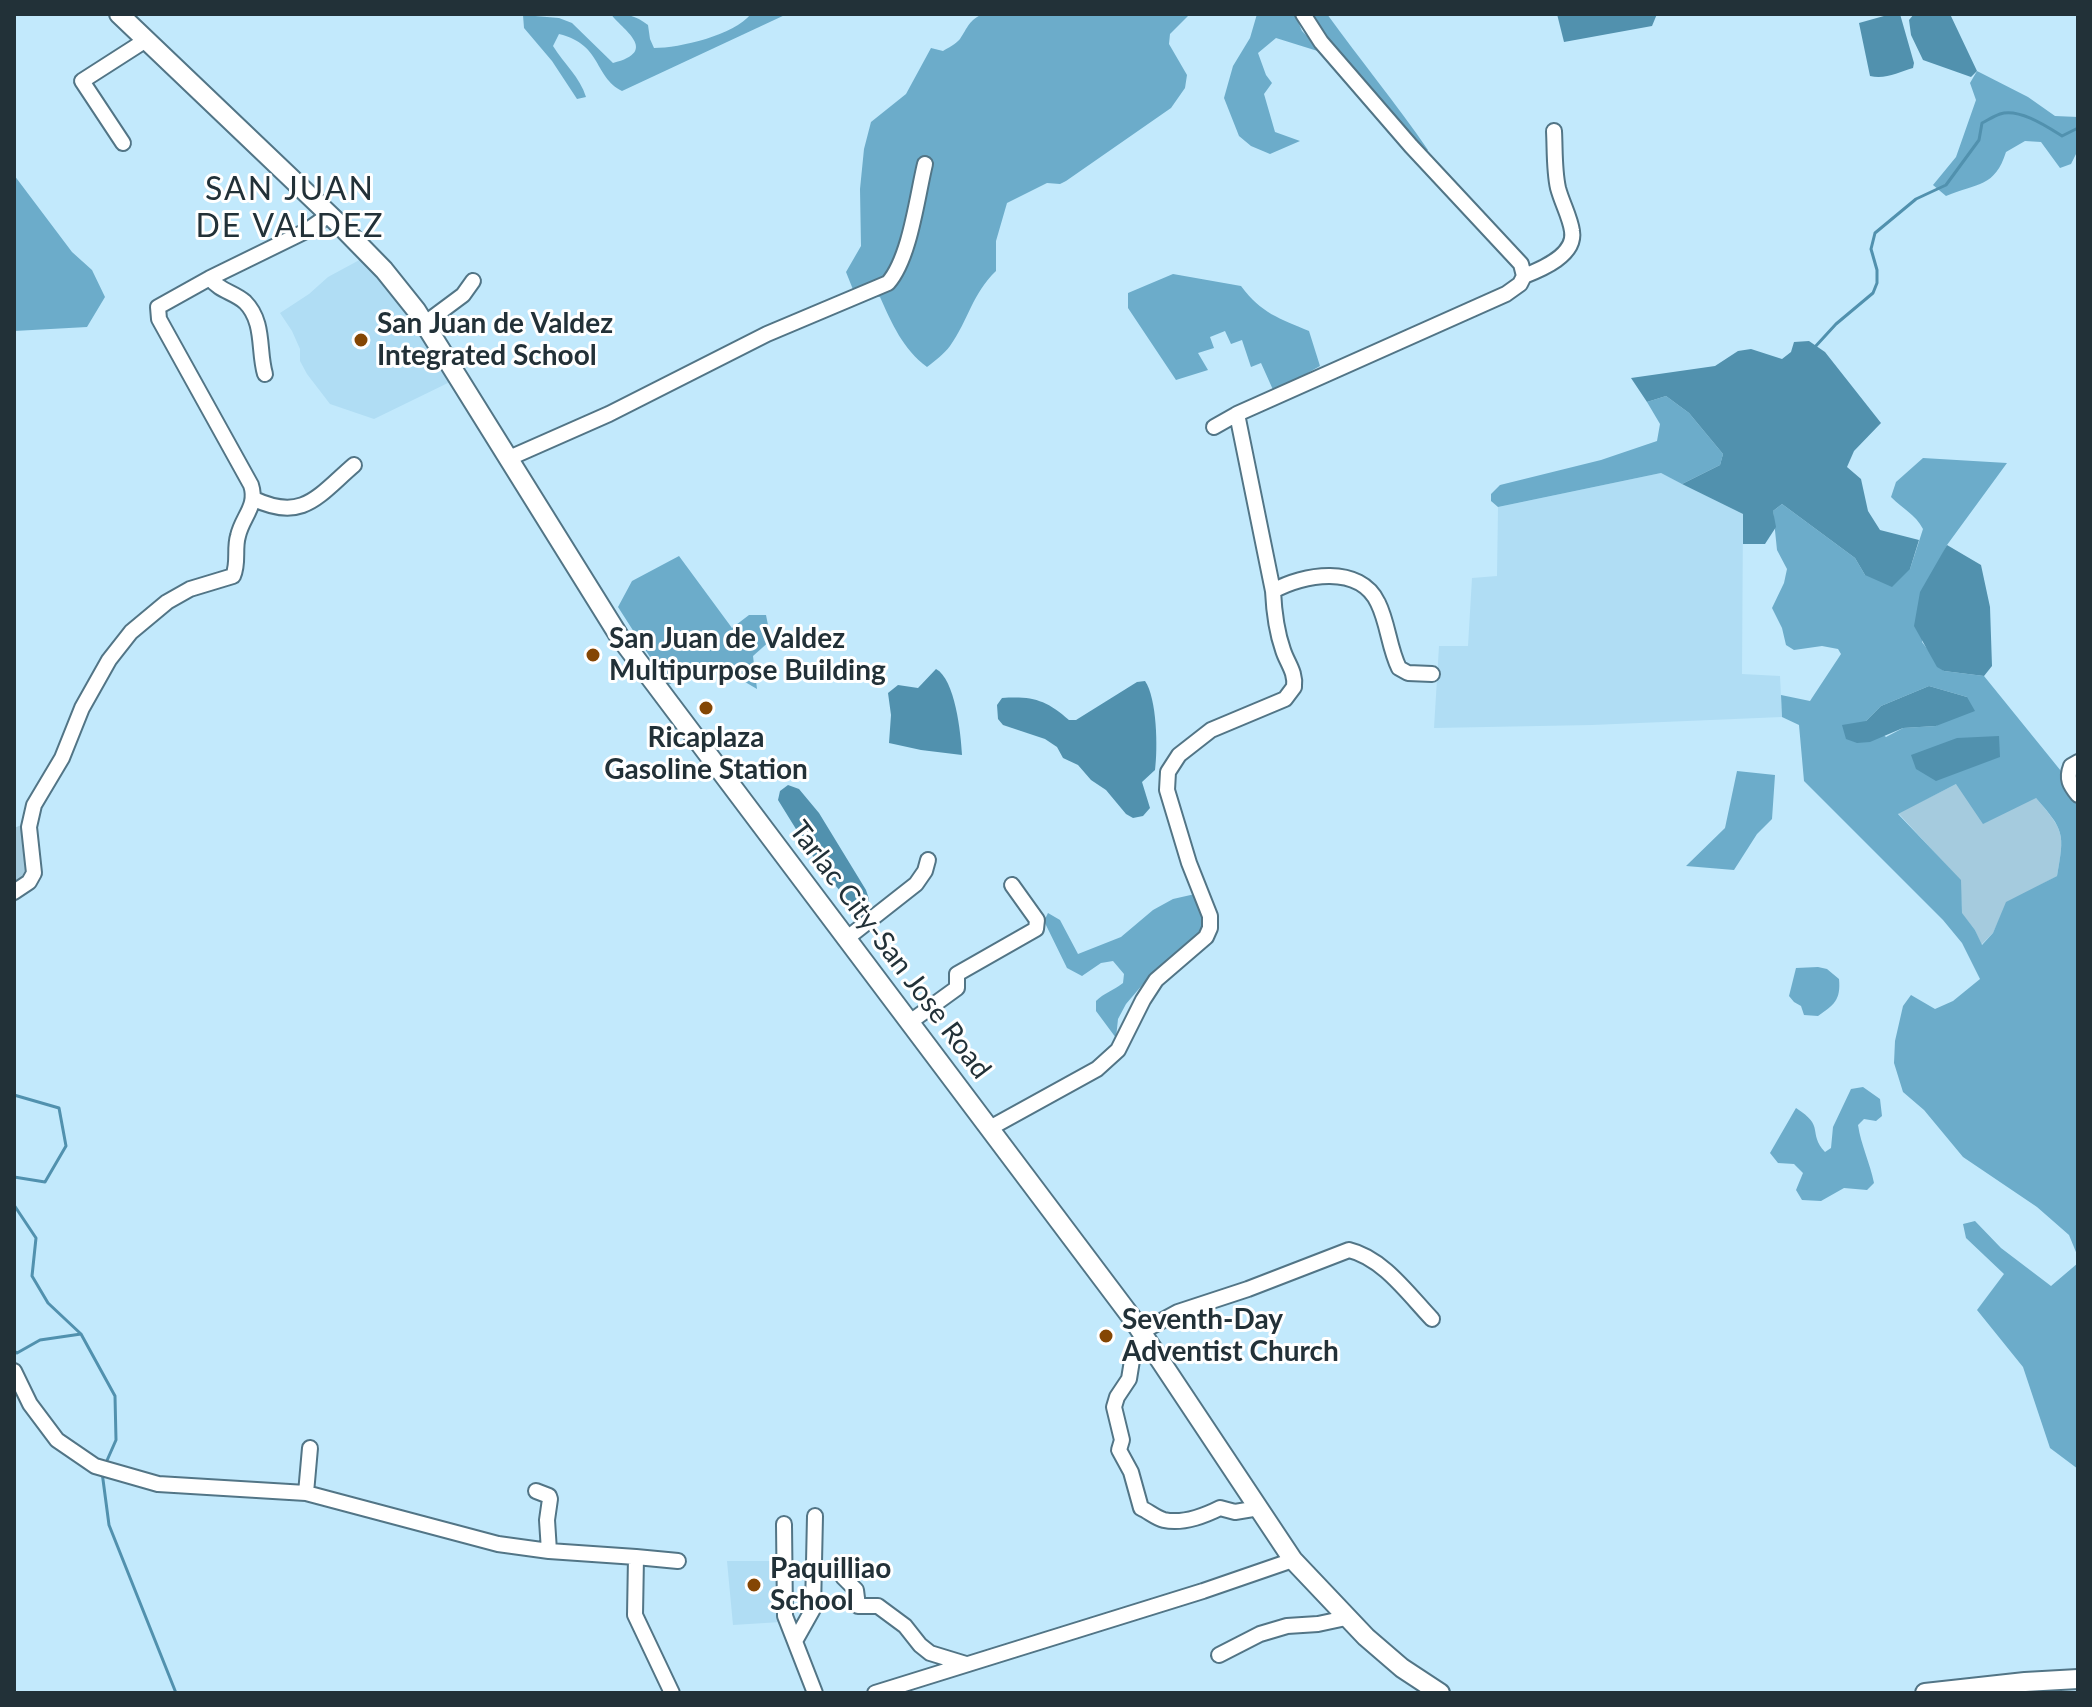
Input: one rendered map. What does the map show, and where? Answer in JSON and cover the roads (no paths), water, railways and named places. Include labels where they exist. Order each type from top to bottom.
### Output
[{"type":"main road","name":"Tarlac City-San Jose Road","points":[[119,14],[397,284],[619,636],[1143,1334],[1293,1560],[1346,1618],[1402,1668],[1440,1693]]},
{"type":"main road","points":[[1925,1693],[2078,1679]]},
{"type":"street","points":[[1214,427],[1506,294],[1520,284],[1524,276],[1521,264],[1411,146],[1321,42],[1303,14]]},
{"type":"street","points":[[123,143],[82,81],[146,40]]},
{"type":"street","points":[[1524,276],[1546,267],[1568,248],[1572,240],[1558,187],[1554,131]]},
{"type":"street","points":[[507,459],[609,414],[767,334],[888,283],[903,251],[925,164]]},
{"type":"street","points":[[14,892],[29,882],[34,873],[29,827],[34,805],[62,758],[82,708],[103,668],[131,632],[167,602],[190,589],[233,576],[238,535],[254,499],[251,485],[157,314],[161,303],[306,231],[329,215]]},
{"type":"street","points":[[210,278],[216,286],[238,297],[249,307],[261,335],[265,374]]},
{"type":"street","points":[[424,324],[463,295],[473,281]]},
{"type":"street","points":[[990,1128],[1097,1069],[1112,1057],[1156,980],[1209,933],[1210,916],[1178,828],[1166,777],[1179,755],[1211,730],[1276,703],[1292,691],[1295,678],[1277,630],[1273,591],[1237,414]]},
{"type":"street","points":[[254,499],[279,509],[295,508],[314,499],[354,465]]},
{"type":"street","points":[[1273,591],[1291,581],[1311,576],[1335,577],[1363,586],[1377,600],[1398,666],[1408,673],[1432,674]]},
{"type":"street","points":[[2078,762],[2071,766],[2067,774],[2069,783],[2078,795]]},
{"type":"street","points":[[846,939],[919,880],[928,860]]},
{"type":"street","points":[[910,1022],[957,988],[957,974],[1036,929],[1037,920],[1012,885]]},
{"type":"street","points":[[1259,1508],[1235,1512],[1220,1508],[1190,1519],[1165,1520],[1141,1508],[1131,1472],[1119,1450],[1122,1440],[1114,1407],[1129,1379],[1134,1348],[1143,1334],[1178,1312],[1349,1250],[1362,1253],[1380,1267],[1432,1319]]},
{"type":"street","points":[[14,1371],[30,1404],[57,1440],[95,1466],[158,1484],[306,1493],[498,1544],[678,1561]]},
{"type":"street","points":[[306,1493],[310,1448]]},
{"type":"street","points":[[536,1491],[550,1499],[547,1520],[549,1551]]},
{"type":"street","points":[[795,1641],[813,1609],[815,1516]]},
{"type":"street","points":[[784,1524],[785,1616],[815,1693]]},
{"type":"street","points":[[636,1557],[635,1615],[672,1693]]},
{"type":"street","points":[[875,1693],[1293,1560]]},
{"type":"street","points":[[843,1577],[856,1590],[858,1606],[878,1606],[905,1626],[930,1653],[967,1664]]},
{"type":"street","points":[[1219,1655],[1260,1634],[1287,1626],[1346,1618]]},
{"type":"waterway","points":[[1814,348],[1836,324],[1873,293],[1877,283],[1871,249],[1875,233],[1916,199],[1946,185],[1979,140],[1982,123],[2007,113],[2032,119],[2062,136],[2078,128]]},
{"type":"waterway","points":[[14,1095],[59,1108],[66,1146],[45,1182],[14,1177]]},
{"type":"waterway","points":[[14,1205],[36,1238],[32,1276],[48,1303],[81,1334],[115,1396],[116,1440],[105,1465]]},
{"type":"waterway","points":[[14,1351],[17,1353],[40,1340],[81,1334]]},
{"type":"waterway","points":[[102,1472],[109,1525],[176,1693]]},
{"type":"place","name":"San Juan de Valdez Integrated School","points":[[361,340]]},
{"type":"place","name":"San Juan de Valdez Multipurpose Building","points":[[593,655]]},
{"type":"place","name":"Ricaplaza Gasoline Station","points":[[706,708]]},
{"type":"place","name":"Seventh-Day Adventist Church","points":[[1106,1336]]},
{"type":"place","name":"Paquilliao School","points":[[754,1585]]},
{"type":"district","name":"SAN JUAN DE VALDEZ","points":[[290,208]]}]
